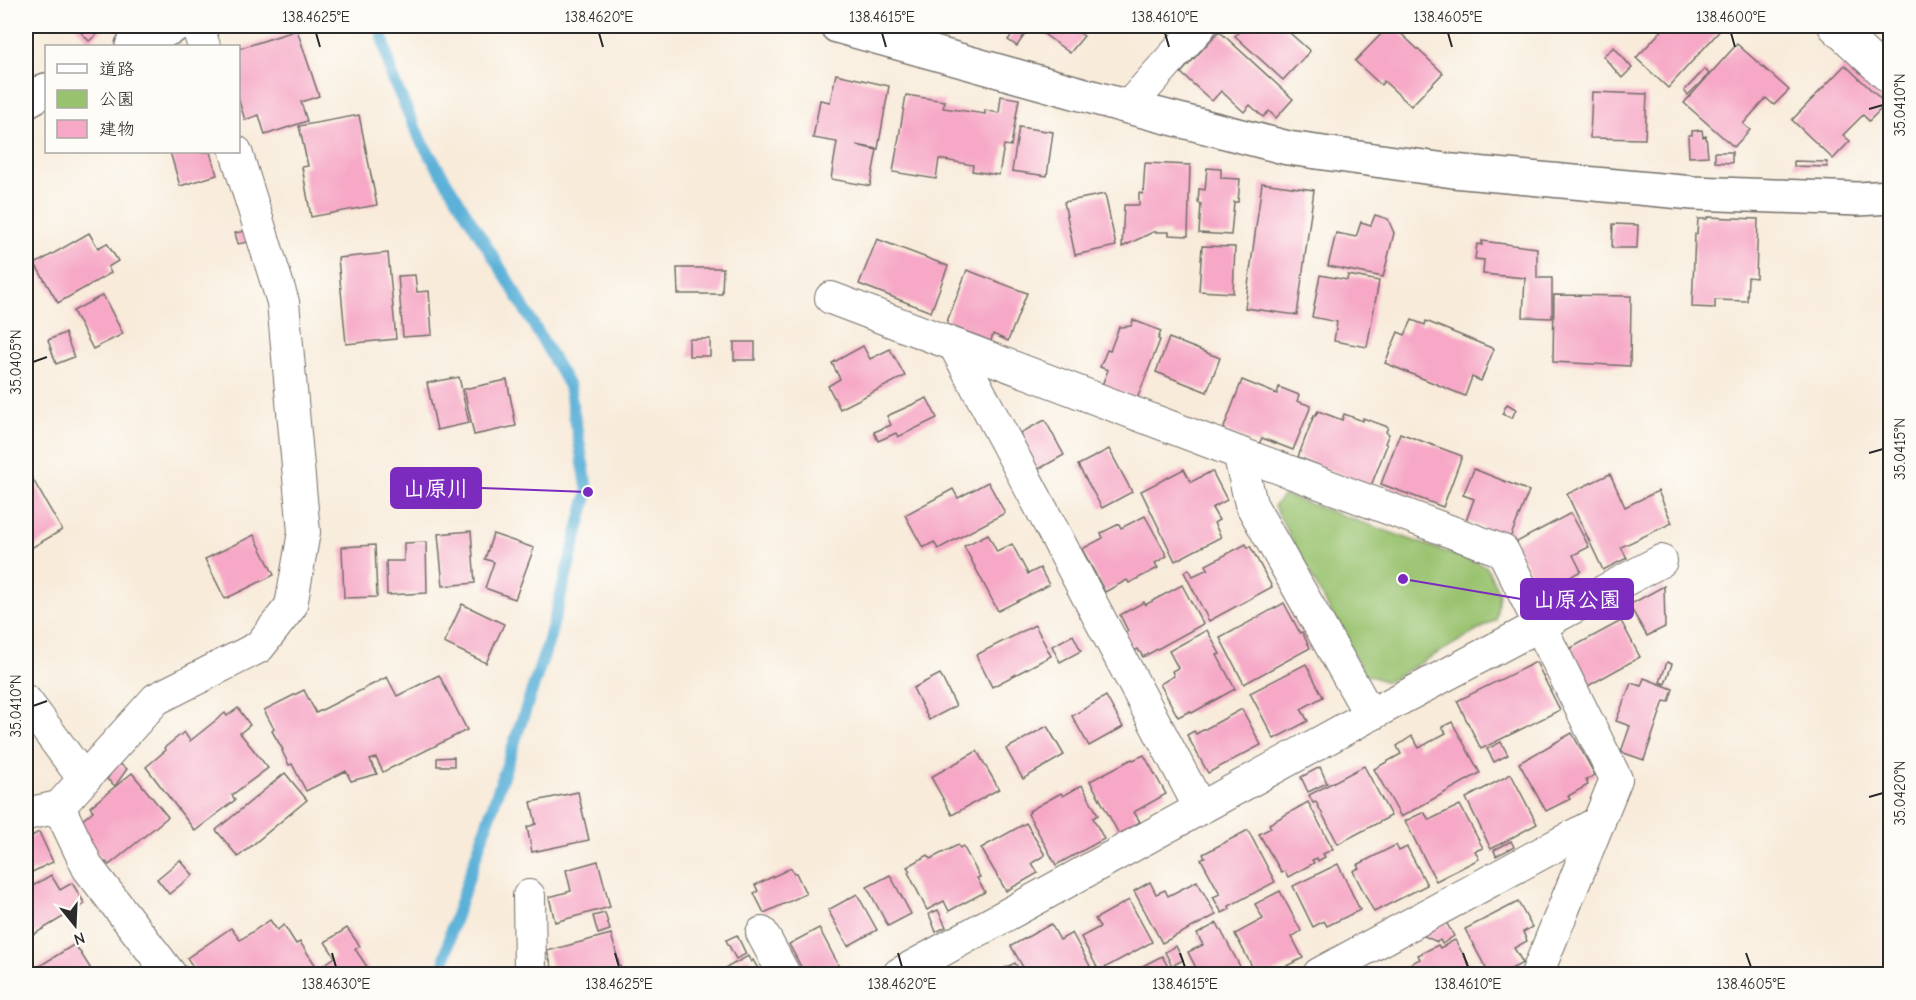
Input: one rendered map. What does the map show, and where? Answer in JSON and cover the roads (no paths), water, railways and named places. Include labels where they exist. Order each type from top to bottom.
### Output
[{"type":"street","points":[[134,45],[173,26]]},
{"type":"street","points":[[197,26],[204,45]]},
{"type":"street","points":[[838,26],[1128,107],[1288,148],[1453,171],[1693,193],[1890,197]]},
{"type":"street","points":[[1128,107],[1200,26]]},
{"type":"street","points":[[1834,26],[1890,78]]},
{"type":"street","points":[[26,101],[45,91]]},
{"type":"street","points":[[26,814],[59,807],[156,699],[260,647],[291,606],[304,532],[283,302],[236,153]]},
{"type":"street","points":[[831,298],[1503,551],[1616,779],[1537,975]]},
{"type":"street","points":[[955,346],[1200,808]]},
{"type":"street","points":[[1239,453],[1251,504],[1370,715]]},
{"type":"street","points":[[899,975],[1370,715],[1661,561]]},
{"type":"street","points":[[26,701],[83,778]]},
{"type":"street","points":[[59,807],[88,868],[170,975]]},
{"type":"street","points":[[1319,975],[1599,822]]},
{"type":"street","points":[[529,896],[530,975]]},
{"type":"street","points":[[762,933],[784,975]]},
{"type":"waterway","points":[[380,26],[392,77],[421,141],[509,282],[569,386],[588,492],[548,643],[451,930],[442,974]]},
{"type":"place","name":"山原川","points":[[588,492]]},
{"type":"place","name":"山原公園","points":[[1403,579]]}]
